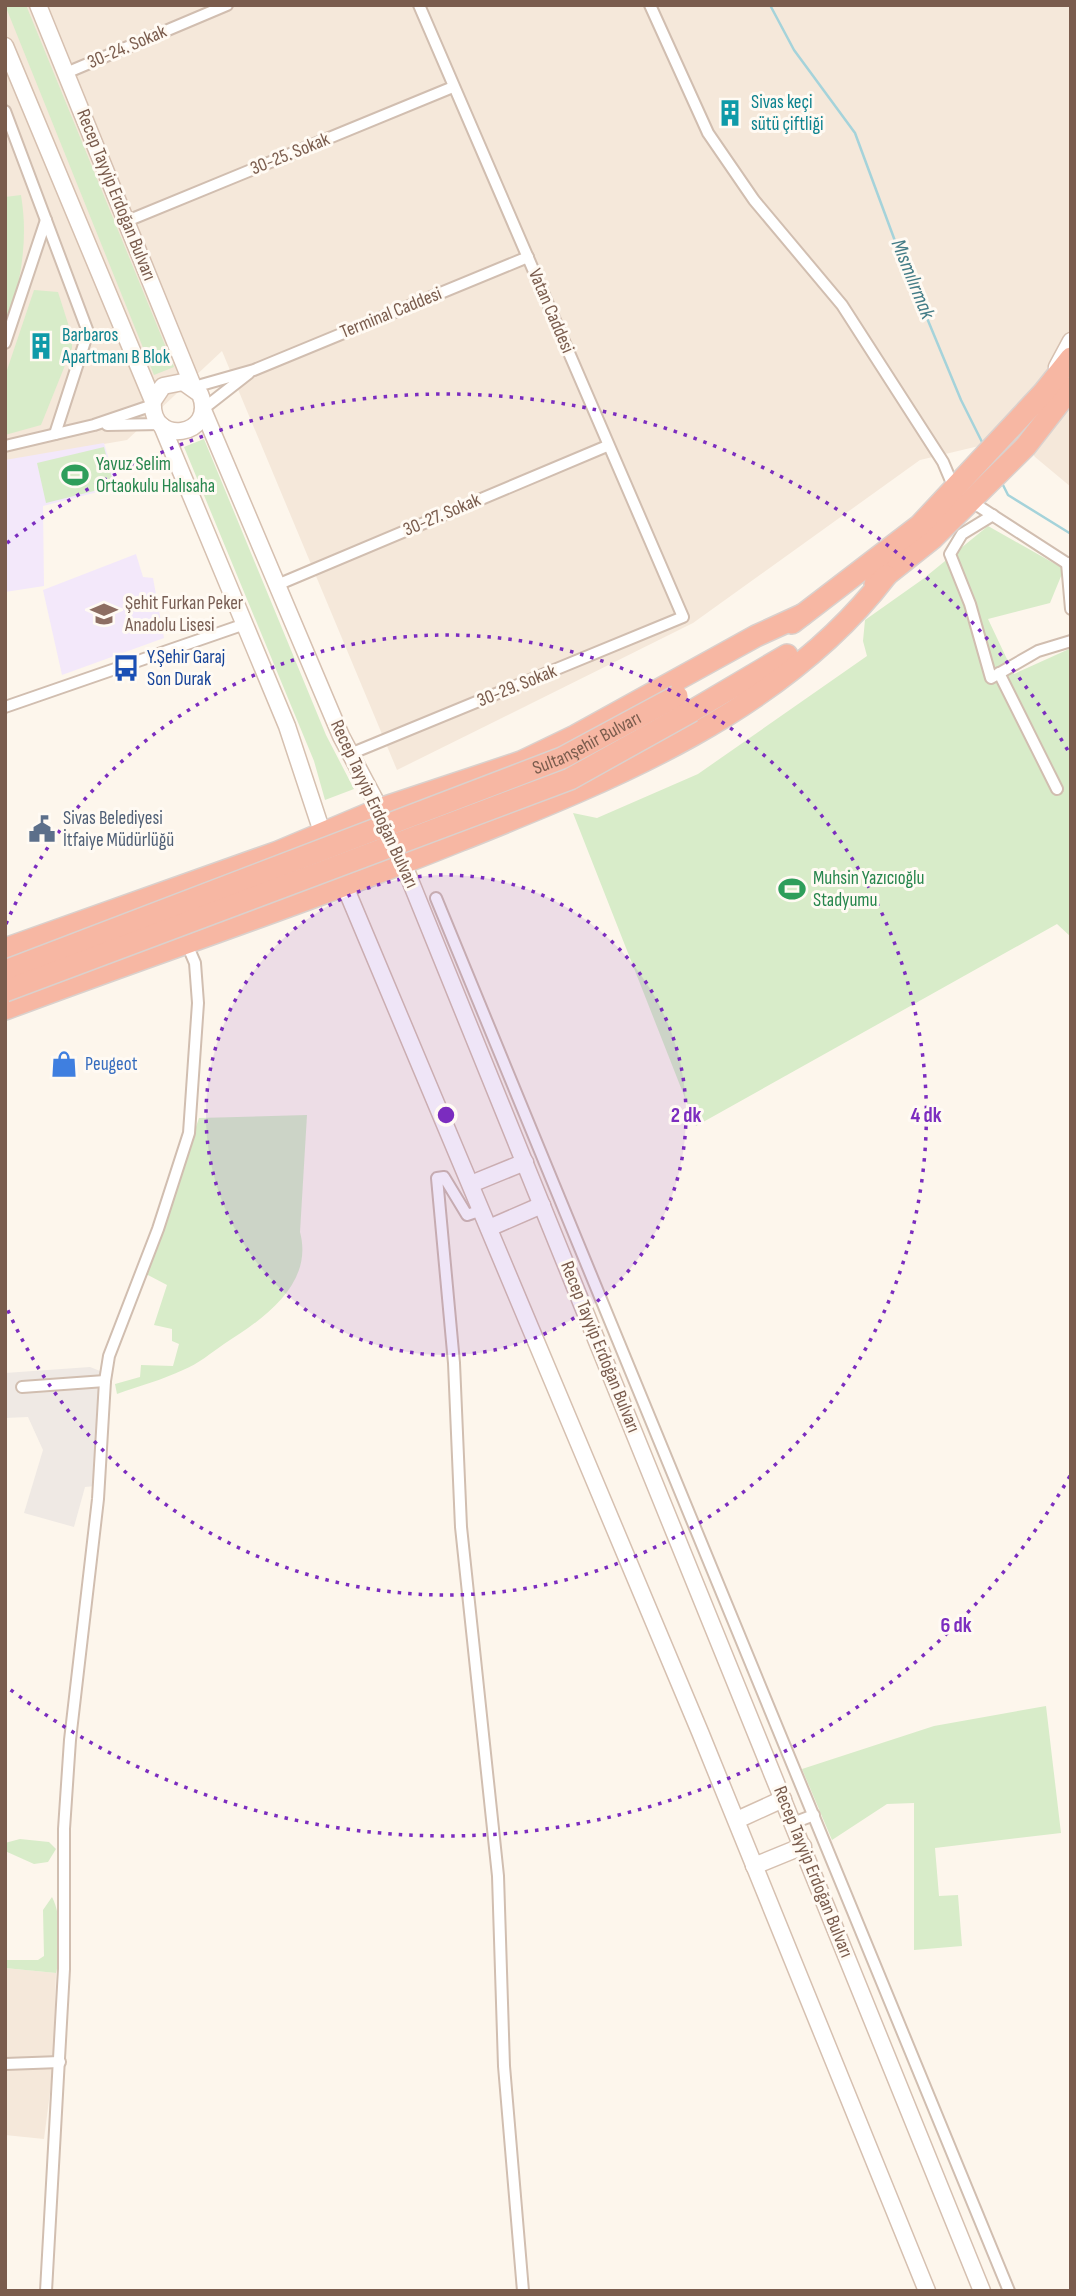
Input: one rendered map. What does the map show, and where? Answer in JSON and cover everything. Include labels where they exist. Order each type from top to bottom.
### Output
[{"type":"highway","name":"Sultanşehir Bulvarı","points":[[5,971],[562,758],[777,663],[933,538],[1012,425],[1043,393],[1071,358]]},
{"type":"highway","name":"Sultanşehir Bulvarı","points":[[5,991],[570,779],[685,704],[1026,446],[1071,388]]},
{"type":"highway","points":[[5,1009],[345,886],[560,800],[655,757],[750,699],[794,667],[863,605],[886,576]]},
{"type":"highway","points":[[5,949],[278,852],[380,808],[521,762],[575,736],[756,636],[802,615]]},
{"type":"street","name":"Recep Tayyip Erdoğan Bulvarı","points":[[38,5],[193,387]]},
{"type":"street","name":"30-24. Sokak","points":[[66,73],[227,5]]},
{"type":"street","name":"Vatan Caddesi","points":[[419,5],[683,617]]},
{"type":"street","points":[[650,5],[708,133],[754,200],[842,305],[943,462],[992,515],[1069,564],[1071,609]]},
{"type":"street","points":[[5,46],[287,726],[321,832],[737,1820],[927,2291]]},
{"type":"street","name":"30-25. Sokak","points":[[127,221],[453,87]]},
{"type":"street","points":[[5,111],[89,335],[55,434]]},
{"type":"street","points":[[5,343],[46,219]]},
{"type":"street","name":"Terminal Caddesi","points":[[193,387],[254,370],[528,257]]},
{"type":"street","points":[[1043,393],[1071,341]]},
{"type":"street","name":"Terminal Caddesi","points":[[203,409],[254,370]]},
{"type":"street","points":[[5,446],[94,425],[153,403],[159,391],[168,383],[180,382],[193,387],[201,397],[203,409],[199,420],[188,430],[176,432],[161,425],[94,425]]},
{"type":"street","points":[[1026,446],[1071,404]]},
{"type":"street","name":"Recep Tayyip Erdoğan Bulvarı","points":[[203,409],[350,754],[380,808],[403,863],[982,2291]]},
{"type":"street","name":"30-27. Sokak","points":[[277,585],[607,446]]},
{"type":"street","points":[[992,515],[962,534],[950,554],[970,604],[990,678],[1038,651],[1071,641]]},
{"type":"street","name":"30-29. Sokak","points":[[350,754],[683,617]]},
{"type":"street","points":[[5,707],[245,624]]},
{"type":"street","points":[[999,673],[1057,789]]},
{"type":"street","points":[[436,898],[1009,2291]]},
{"type":"street","points":[[46,2291],[60,2062],[67,1778],[89,1562],[99,1499],[105,1381],[109,1356],[158,1229],[189,1133],[198,1003],[195,963],[186,942]]},
{"type":"street","points":[[471,1184],[524,1162]]},
{"type":"street","points":[[482,1210],[467,1215],[444,1177],[437,1178],[454,1363],[461,1527],[498,1876],[504,2066],[523,2291]]},
{"type":"street","points":[[534,1185],[552,1180]]},
{"type":"street","points":[[489,1228],[542,1205]]},
{"type":"street","points":[[22,1387],[105,1381]]},
{"type":"street","points":[[737,1820],[783,1799]]},
{"type":"street","points":[[793,1823],[814,1815]]},
{"type":"street","points":[[754,1866],[803,1846]]},
{"type":"street","points":[[5,2064],[60,2062]]},
{"type":"shaded area","points":[[5,5],[1071,5],[1071,487],[1035,457],[1021,436],[920,460],[693,623],[397,770],[222,351],[127,440],[5,461]]},
{"type":"shaded area","points":[[104,443],[117,487],[43,506],[44,586],[5,592],[5,460]]},
{"type":"shaded area","name":"Şehit Furkan Peker Anadolu Lisesi","points":[[136,554],[143,577],[153,578],[164,638],[62,675],[43,590]]},
{"type":"shaded area","points":[[90,1367],[100,1371],[95,1486],[85,1487],[74,1527],[24,1513],[43,1450],[28,1417],[5,1418],[5,1373]]},
{"type":"shaded area","points":[[5,1968],[56,1973],[53,2069],[44,2139],[5,2135]]},
{"type":"green space","points":[[5,5],[26,5],[174,367],[154,375]]},
{"type":"green space","points":[[21,195],[24,230],[22,264],[5,331],[5,197]]},
{"type":"green space","points":[[34,290],[58,292],[72,336],[72,348],[41,425],[5,435],[5,376]]},
{"type":"green space","points":[[204,439],[326,735],[354,789],[325,800],[314,761],[184,447]]},
{"type":"green space","name":"Yavuz Selim Ortaokulu Halısaha","points":[[104,447],[114,486],[46,503],[37,463]]},
{"type":"green space","name":"Muhsin Yazıcıoğlu Stadyumu","points":[[988,526],[1064,569],[1050,603],[988,619],[1014,674],[1069,649],[1071,652],[1071,937],[1057,924],[696,1126],[573,813],[597,818],[698,774],[867,656],[863,641],[865,620],[923,579]]},
{"type":"green space","points":[[307,1115],[300,1232],[302,1251],[300,1268],[292,1284],[269,1312],[199,1362],[167,1377],[117,1394],[115,1384],[140,1377],[141,1365],[173,1366],[179,1344],[172,1341],[172,1329],[154,1325],[167,1285],[146,1274],[199,1118]]},
{"type":"green space","points":[[1046,1706],[1061,1833],[935,1848],[939,1896],[958,1895],[962,1946],[914,1950],[914,1803],[887,1804],[832,1840],[802,1769],[934,1726]]},
{"type":"green space","points":[[20,1839],[49,1842],[56,1849],[48,1862],[34,1864],[5,1851],[5,1843]]},
{"type":"green space","points":[[52,1897],[58,1914],[60,1934],[56,1973],[5,1968],[5,1960],[38,1960],[44,1956],[43,1910]]},
{"type":"waterway","name":"Mısmılırmak","points":[[770,5],[794,50],[855,133],[895,241],[961,400],[983,444]]},
{"type":"waterway","name":"Mısmılırmak","points":[[1001,481],[1008,495],[1071,534]]},
{"type":"place","name":"Sivas keçi sütü çiftliği","points":[[730,113]]},
{"type":"place","name":"Barbaros Apartmanı B Blok","points":[[41,346]]},
{"type":"place","name":"Yavuz Selim Ortaokulu Halısaha","points":[[75,475]]},
{"type":"place","name":"Şehit Furkan Peker Anadolu Lisesi","points":[[104,614]]},
{"type":"place","name":"Y.Şehir Garaj Son Durak","points":[[126,668]]},
{"type":"place","name":"Sivas Belediyesi İtfaiye Müdürlüğü","points":[[42,829]]},
{"type":"place","name":"Muhsin Yazıcıoğlu Stadyumu","points":[[792,889]]},
{"type":"place","name":"Peugeot","points":[[64,1064]]}]
